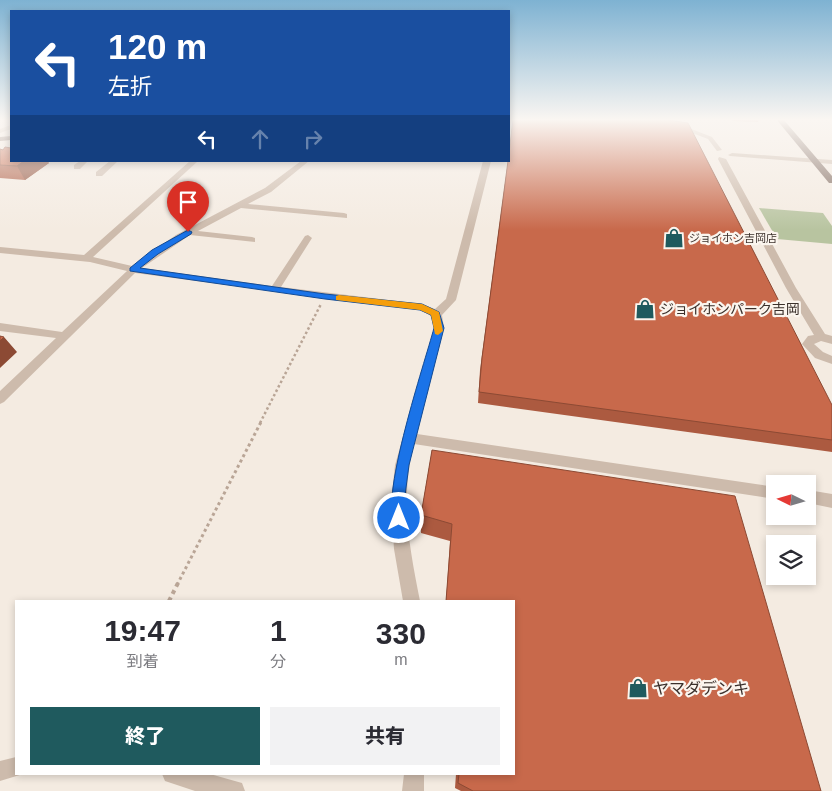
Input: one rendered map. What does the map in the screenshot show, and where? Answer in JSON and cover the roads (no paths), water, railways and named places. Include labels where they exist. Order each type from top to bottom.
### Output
[{"type":"main road","points":[[811,156],[832,181]]},
{"type":"street","points":[[725,156],[791,288],[826,339],[809,341],[810,348],[819,356],[832,361]]},
{"type":"street","points":[[749,156],[832,162]]},
{"type":"street","points":[[77,167],[84,162]]},
{"type":"street","points":[[99,174],[114,162]]},
{"type":"street","points":[[85,259],[195,162]]},
{"type":"street","points":[[0,399],[133,270],[155,252],[188,232],[268,190],[305,162]]},
{"type":"street","points":[[436,314],[450,300],[487,162]]},
{"type":"street","points":[[238,205],[344,216]]},
{"type":"street","points":[[188,232],[252,240]]},
{"type":"street","points":[[275,289],[308,238]]},
{"type":"street","points":[[0,250],[85,259],[126,265],[133,270],[422,307],[436,314]]},
{"type":"street","points":[[411,600],[402,549],[398,503],[402,465],[439,328],[436,314]]},
{"type":"street","points":[[0,327],[65,336]]},
{"type":"street","points":[[410,438],[766,491]]},
{"type":"street","points":[[816,498],[832,501]]},
{"type":"street","points":[[0,772],[15,767]]},
{"type":"street","points":[[176,775],[234,791]]},
{"type":"street","points":[[413,791],[414,775]]},
{"type":"place","name":"ジョイホン吉岡店","points":[[674,238]]},
{"type":"place","name":"ジョイホンパーク吉岡","points":[[645,309]]},
{"type":"place","name":"ヤマダデンキ","points":[[638,688]]}]
